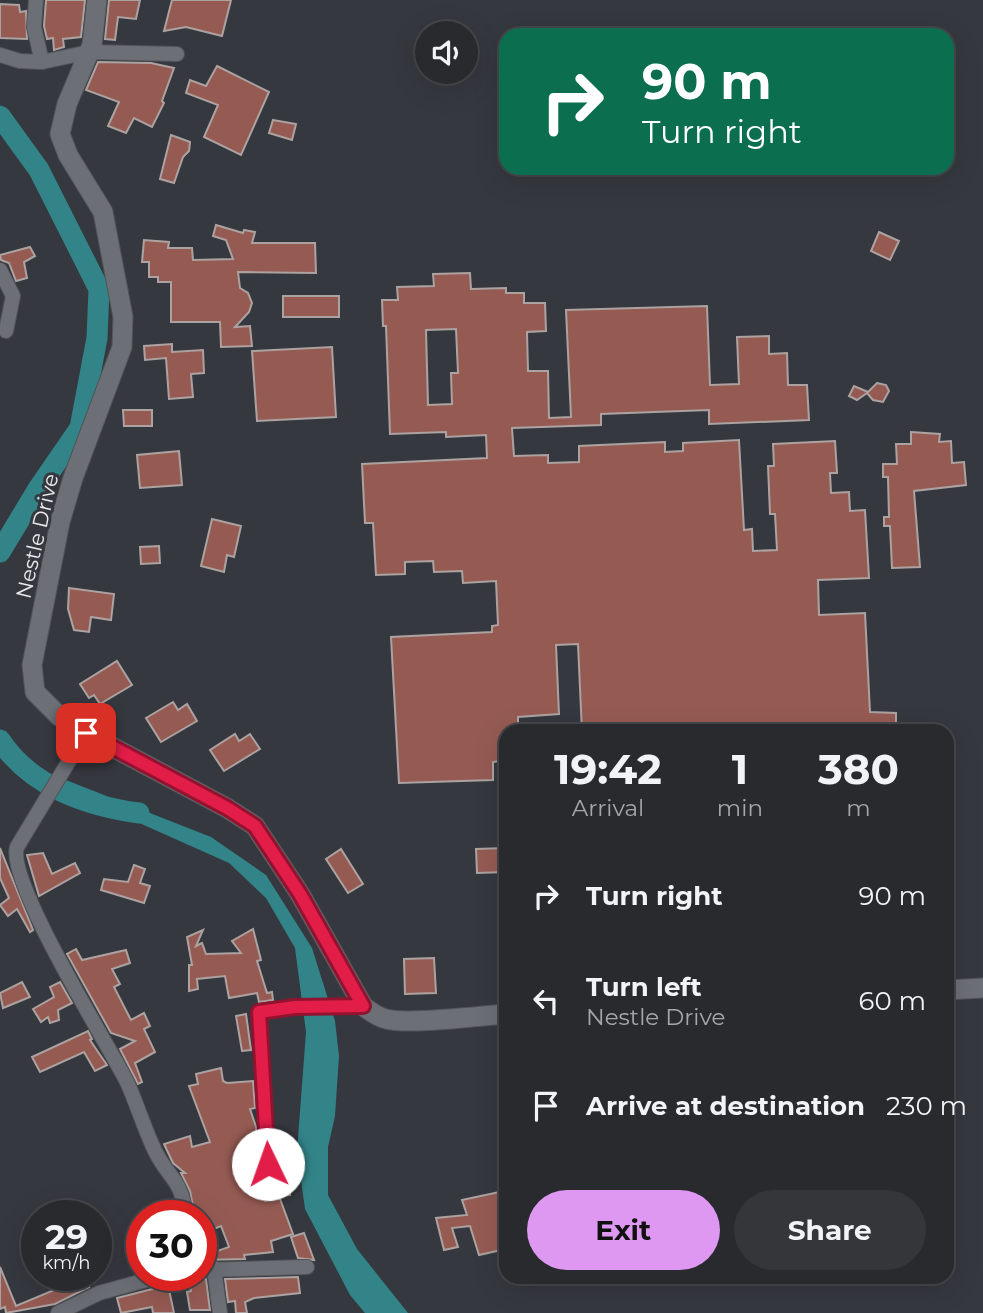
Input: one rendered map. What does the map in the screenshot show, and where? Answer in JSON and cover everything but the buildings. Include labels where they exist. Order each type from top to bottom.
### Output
[{"type":"street","points":[[36,0],[34,27],[42,62]]},
{"type":"street","points":[[89,52],[97,0]]},
{"type":"street","points":[[0,55],[20,61],[42,62],[89,52],[177,54]]},
{"type":"street","name":"Nestle Drive","points":[[89,52],[67,104],[60,134],[68,155],[100,204],[123,317],[122,346],[66,499],[32,666],[35,692],[42,702],[86,733],[227,808],[255,826],[300,894],[355,1006]]},
{"type":"street","points":[[0,270],[13,296],[6,331]]},
{"type":"street","points":[[86,733],[17,848],[16,864],[51,943],[128,1084],[157,1154],[180,1184],[183,1200]]},
{"type":"street","points":[[954,990],[983,988]]},
{"type":"street","points":[[269,1192],[257,1016],[261,1010],[355,1006],[388,1020],[499,1014]]},
{"type":"street","points":[[217,1269],[307,1267]]},
{"type":"street","points":[[58,1313],[99,1293],[126,1286]]},
{"type":"street","points":[[214,1291],[220,1313]]},
{"type":"water","points":[[20,762],[211,837],[266,875],[312,948],[335,1021],[339,1056],[335,1116],[328,1147],[328,1195],[357,1249],[408,1313],[365,1313],[350,1295],[305,1209],[297,1151],[306,1032],[295,948],[266,898],[229,863],[81,797]]},
{"type":"waterway","points":[[0,116],[39,170],[99,289],[97,338],[80,428],[38,489],[0,552]]},
{"type":"waterway","points":[[0,740],[27,770],[61,791],[99,805],[139,813]]},
{"type":"route","points":[[86,733],[227,808],[255,826],[341,962],[363,1006],[295,1007],[259,1012],[257,1016],[268,1164]]}]
